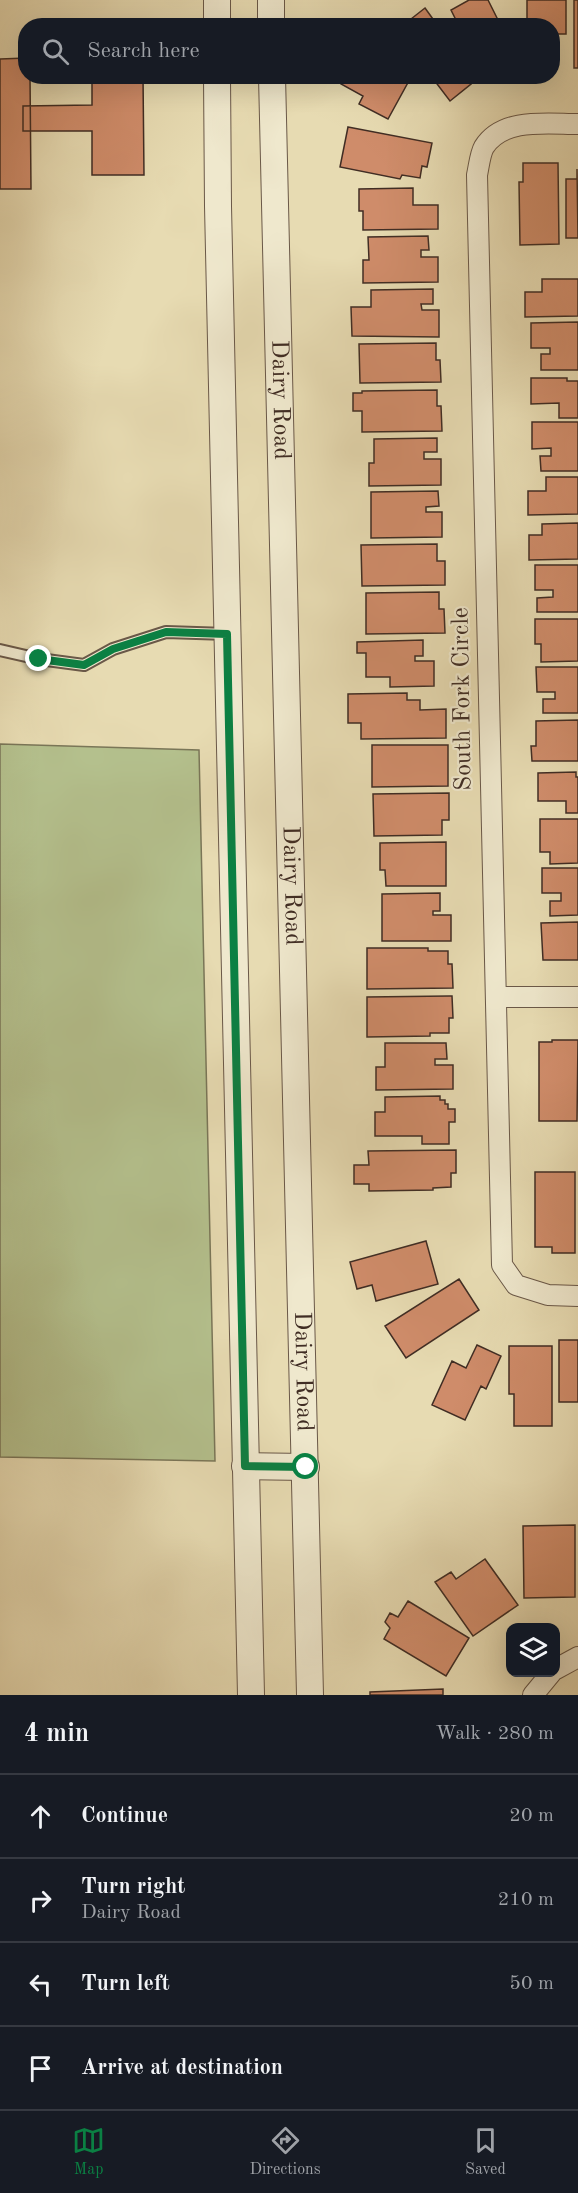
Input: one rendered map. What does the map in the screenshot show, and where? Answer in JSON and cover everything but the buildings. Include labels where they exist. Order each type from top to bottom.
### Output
[{"type":"street","points":[[217,0],[217,18]]},
{"type":"street","points":[[271,0],[271,18]]},
{"type":"street","points":[[217,84],[251,1695]]},
{"type":"street","name":"Dairy Road","points":[[272,84],[310,1695]]},
{"type":"street","name":"South Fork Circle","points":[[578,124],[523,124],[501,130],[484,147],[477,175],[502,1265],[516,1285],[548,1295],[578,1296]]},
{"type":"street","points":[[496,997],[578,997]]},
{"type":"street","points":[[245,1466],[306,1467]]},
{"type":"street","points":[[560,1666],[578,1657]]},
{"type":"street","points":[[533,1695],[548,1677]]},
{"type":"lane","points":[[0,650],[39,659],[84,665],[113,649],[166,632],[227,634]]},
{"type":"green space","points":[[0,744],[199,750],[215,1461],[0,1457]]},
{"type":"route","points":[[39,659],[84,665],[113,649],[166,632],[227,634],[245,1466],[306,1467]]}]
